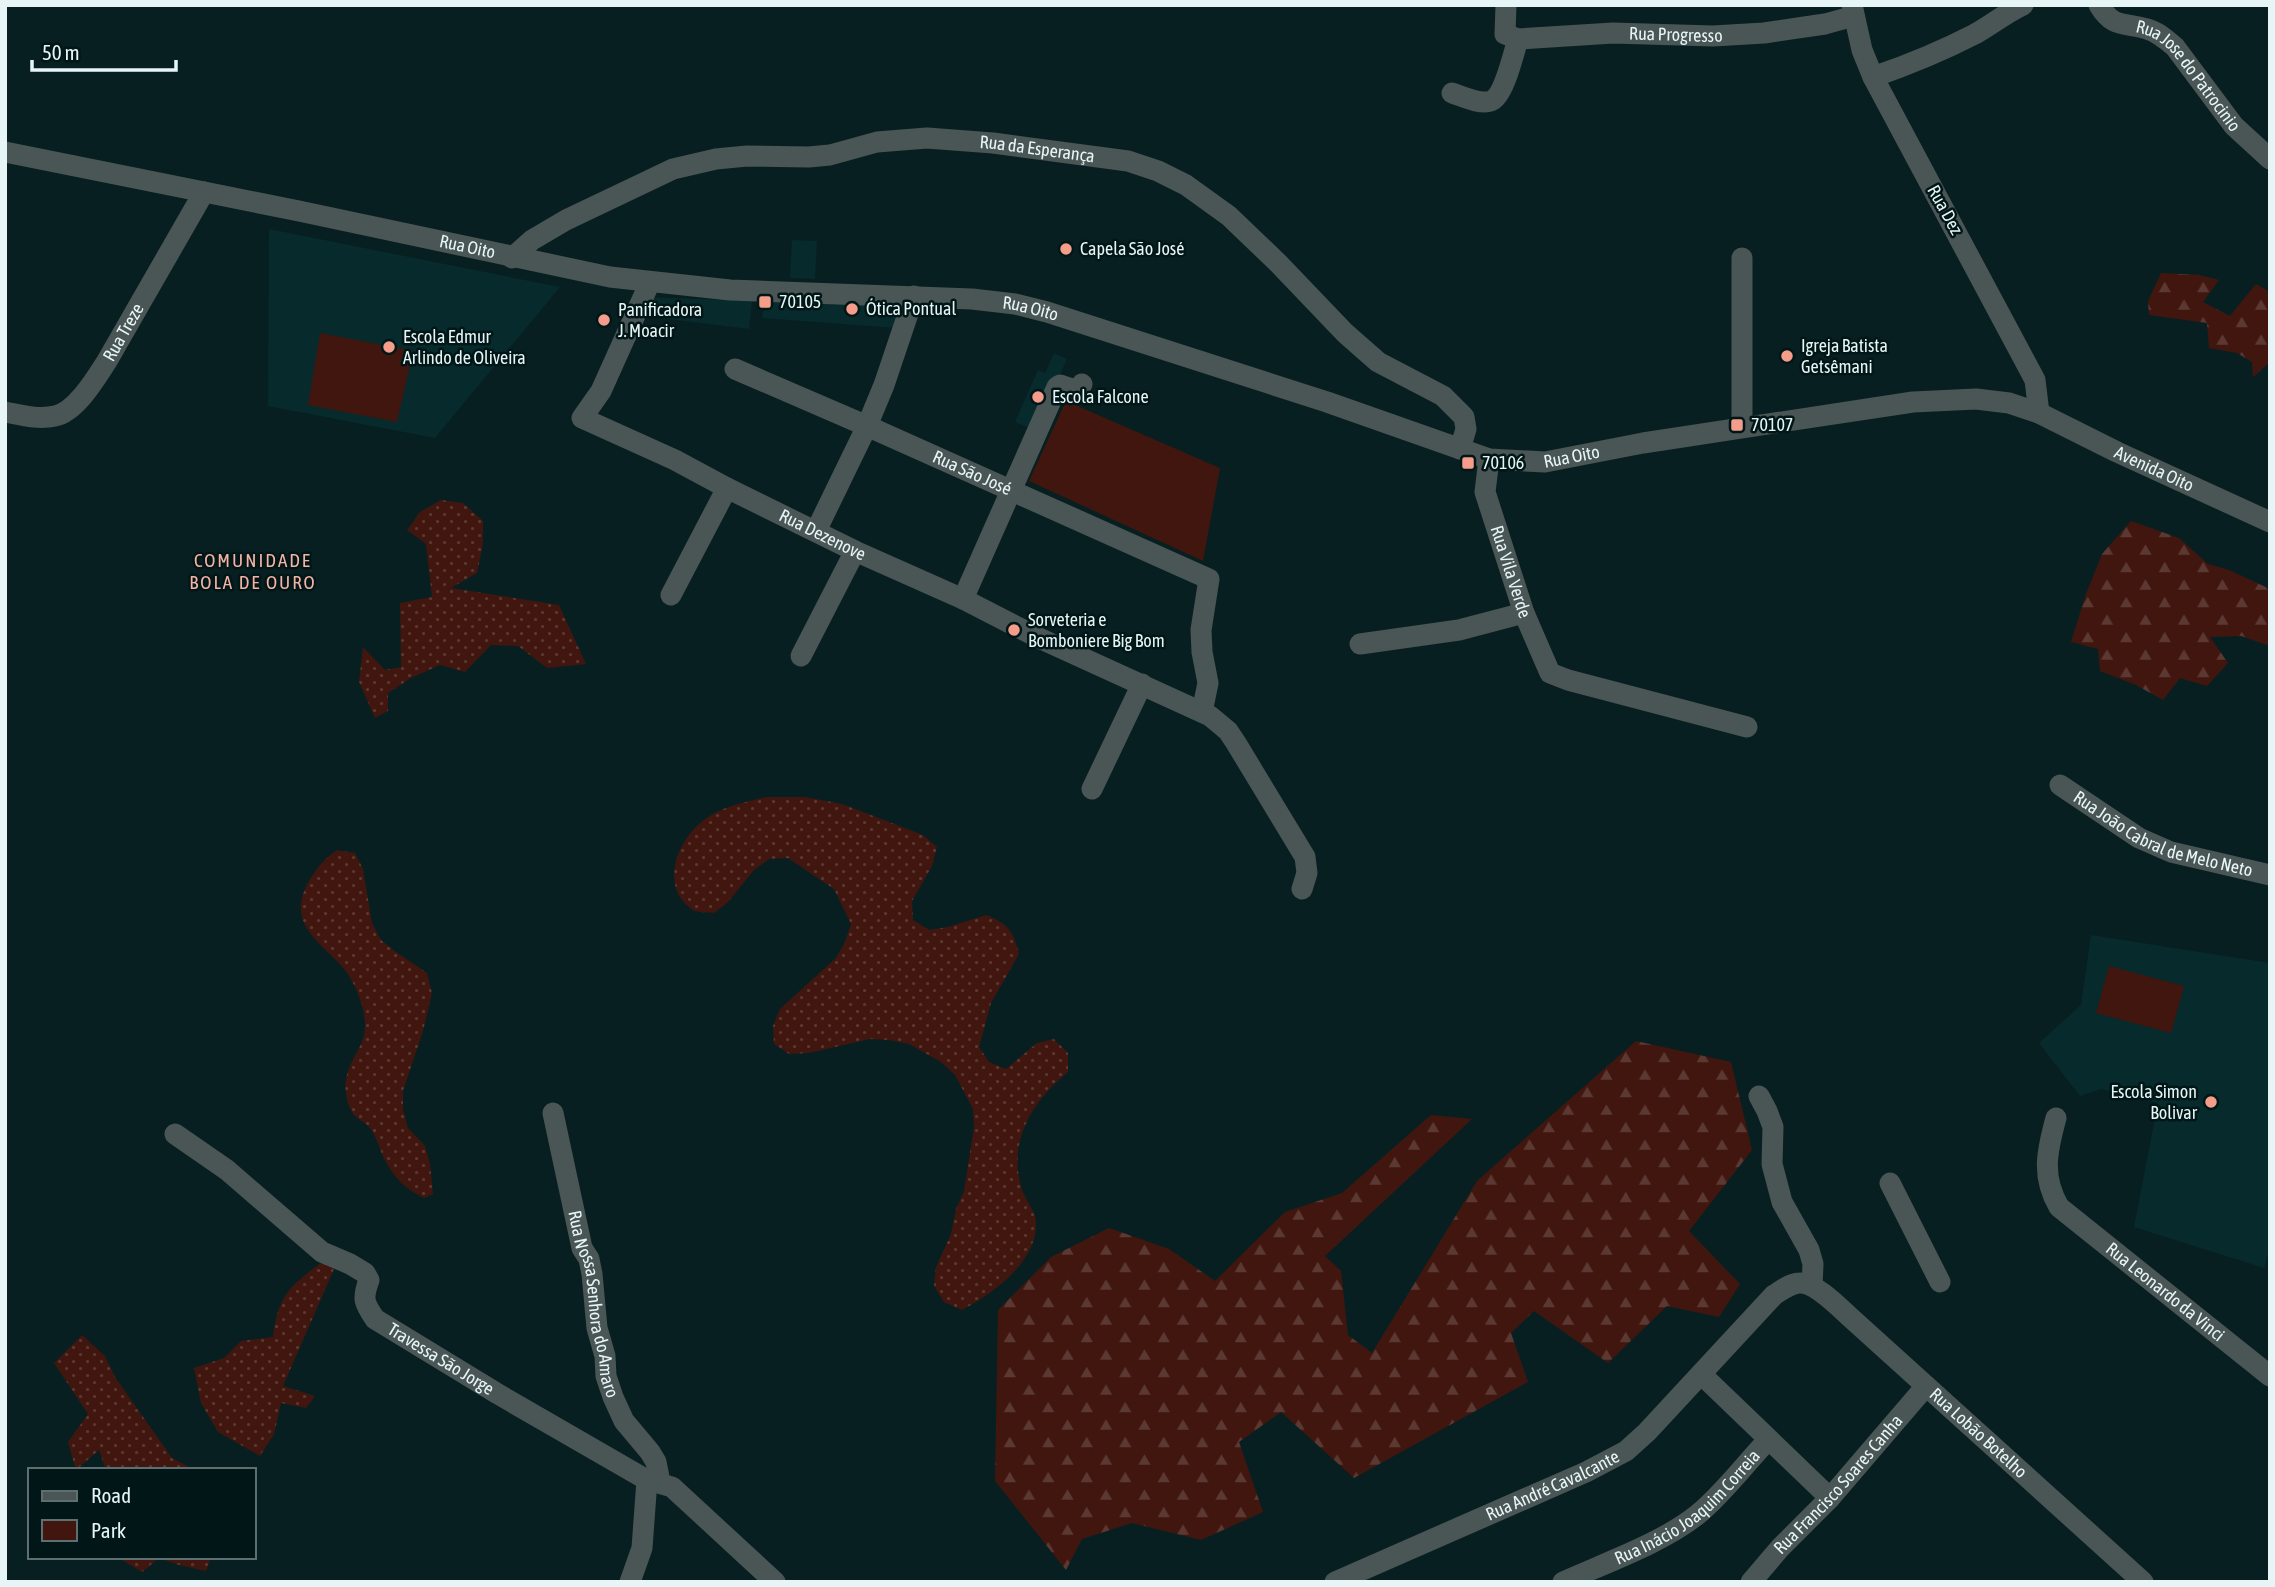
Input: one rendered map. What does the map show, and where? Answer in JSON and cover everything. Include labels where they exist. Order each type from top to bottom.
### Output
[{"type":"street","points":[[1451,93],[1482,102],[1495,99],[1504,80],[1511,33],[1506,5]]},
{"type":"street","points":[[1873,78],[1947,48],[2023,5]]},
{"type":"street","name":"Rua Jose do Patrocinio","points":[[2099,5],[2113,21],[2148,29],[2175,47],[2234,126],[2270,159]]},
{"type":"street","name":"Rua Progresso","points":[[1511,33],[1713,36],[1764,33],[1825,24],[1853,10]]},
{"type":"street","name":"Rua Dez","points":[[1853,10],[1862,50],[1873,78],[2035,380],[2039,413]]},
{"type":"street","name":"Rua da Esperança","points":[[512,258],[532,240],[566,220],[673,169],[716,159],[830,155],[877,142],[927,138],[993,143],[1128,161],[1158,171],[1186,185],[1229,216],[1345,333],[1378,362],[1443,396],[1460,410],[1466,429],[1460,449]]},
{"type":"street","name":"Rua Oito","points":[[5,152],[299,211],[583,273],[730,290],[914,296],[1015,304],[1327,402],[1489,459],[1545,462],[1742,427],[1913,402],[1976,399],[2009,403],[2039,413]]},
{"type":"street","name":"Rua Treze","points":[[5,412],[39,417],[57,416],[74,405],[107,361],[204,192]]},
{"type":"street","points":[[1742,258],[1742,427]]},
{"type":"street","name":"Rua Dezenove","points":[[650,282],[601,391],[583,418],[675,460],[855,551],[963,599],[1039,638],[1219,722],[1236,743],[1305,857],[1307,873],[1302,889]]},
{"type":"street","points":[[816,531],[867,426],[914,296]]},
{"type":"street","name":"Rua São José","points":[[735,369],[1209,579],[1201,629],[1208,683],[1202,712]]},
{"type":"street","points":[[963,599],[1058,387],[1060,385],[1078,391],[1082,384]]},
{"type":"street","name":"Avenida Oito","points":[[2039,413],[2270,522]]},
{"type":"street","name":"Rua Vila Verde","points":[[1489,459],[1485,492],[1524,613],[1550,673],[1746,727]]},
{"type":"street","points":[[671,595],[727,488]]},
{"type":"street","points":[[801,656],[855,551]]},
{"type":"street","points":[[1360,644],[1459,630],[1524,613]]},
{"type":"street","points":[[1091,789],[1142,684]]},
{"type":"street","name":"Rua João Cabral de Melo Neto","points":[[2060,785],[2139,838],[2171,852],[2270,875]]},
{"type":"street","points":[[1759,1096],[1773,1127],[1772,1164],[1782,1202],[1809,1250],[1813,1264],[1812,1286]]},
{"type":"street","name":"Rua Nossa Senhora do Amaro","points":[[553,1113],[582,1248],[589,1259],[606,1376],[624,1421],[656,1462],[653,1481]]},
{"type":"street","name":"Rua Leonardo da Vinci","points":[[2056,1118],[2047,1157],[2047,1180],[2059,1207],[2270,1377]]},
{"type":"street","name":"Travessa São Jorge","points":[[175,1134],[228,1170],[322,1252],[365,1273],[369,1280],[365,1291],[365,1305],[374,1319],[498,1394],[653,1481]]},
{"type":"street","points":[[1890,1183],[1940,1282]]},
{"type":"street","name":"Rua André Cavalcante","points":[[1335,1582],[1587,1472],[1626,1451],[1637,1443],[1774,1295],[1786,1287],[1800,1283],[1812,1286]]},
{"type":"street","name":"Rua Lobão Botelho","points":[[1812,1286],[1851,1318],[2143,1582]]},
{"type":"street","points":[[1700,1374],[1830,1498]]},
{"type":"street","name":"Rua Francisco Soares Canha","points":[[1751,1582],[1780,1548],[1830,1498],[1926,1386]]},
{"type":"street","name":"Rua Inácio Joaquim Correia","points":[[1563,1582],[1685,1524],[1699,1513],[1768,1440]]},
{"type":"street","points":[[630,1582],[642,1548],[653,1481],[673,1487],[775,1582]]},
{"type":"shaded area","name":"Escola Edmur Arlindo de Oliveira","points":[[269,229],[560,287],[435,438],[268,406]]},
{"type":"shaded area","points":[[792,240],[817,241],[815,279],[790,278]]},
{"type":"shaded area","points":[[644,297],[752,301],[749,329],[637,315]]},
{"type":"shaded area","points":[[765,302],[906,307],[898,328],[762,318]]},
{"type":"shaded area","name":"Escola Falcone","points":[[1054,353],[1067,359],[1035,430],[1015,422],[1038,370],[1045,373]]},
{"type":"shaded area","name":"Escola Simon Bolivar","points":[[2091,935],[2270,963],[2270,1248],[2264,1268],[2134,1227],[2158,1103],[2101,1089],[2080,1096],[2039,1043],[2081,1005]]},
{"type":"green space","points":[[2161,273],[2199,275],[2219,280],[2203,302],[2230,316],[2256,284],[2270,292],[2270,362],[2253,377],[2252,362],[2237,353],[2209,348],[2207,323],[2149,315],[2148,301]]},
{"type":"green space","points":[[320,333],[413,351],[397,422],[308,405]]},
{"type":"green space","points":[[1066,401],[1220,468],[1203,561],[1029,481]]},
{"type":"green space","points":[[441,500],[463,503],[483,521],[483,544],[477,573],[451,588],[559,605],[586,664],[547,668],[518,646],[491,645],[465,672],[440,665],[411,678],[388,693],[388,711],[375,718],[359,682],[363,647],[385,670],[401,667],[400,603],[432,597],[426,544],[407,530],[420,512]]},
{"type":"green space","points":[[2131,521],[2179,538],[2208,564],[2229,570],[2270,589],[2270,646],[2241,636],[2210,637],[2228,663],[2207,686],[2180,678],[2163,700],[2136,685],[2100,671],[2098,649],[2071,642],[2102,554]]},
{"type":"green space","points":[[767,797],[805,797],[842,804],[923,835],[937,847],[932,866],[912,901],[913,920],[929,930],[986,915],[1009,929],[1019,954],[991,1003],[979,1047],[989,1062],[1006,1069],[1037,1043],[1054,1039],[1068,1053],[1068,1072],[1044,1096],[1020,1139],[1018,1172],[1022,1190],[1036,1219],[1034,1238],[1029,1251],[1010,1276],[986,1296],[962,1310],[944,1302],[934,1286],[936,1267],[951,1234],[956,1209],[964,1191],[974,1127],[973,1109],[955,1075],[941,1062],[909,1044],[889,1040],[870,1039],[809,1053],[789,1054],[774,1044],[773,1026],[780,1009],[836,958],[845,942],[851,924],[834,889],[788,858],[769,859],[754,870],[728,902],[714,913],[693,910],[678,892],[674,871],[677,859],[694,829],[718,811]]},
{"type":"green space","points":[[337,850],[355,853],[363,869],[372,923],[381,940],[427,973],[432,993],[423,1031],[403,1091],[403,1109],[408,1128],[425,1146],[430,1164],[433,1194],[424,1198],[397,1179],[373,1132],[354,1115],[350,1107],[345,1088],[346,1079],[365,1031],[363,1009],[348,974],[309,932],[303,921],[302,896],[309,881],[321,864]]},
{"type":"green space","points":[[2109,966],[2184,986],[2171,1033],[2096,1013]]},
{"type":"green space","points":[[1636,1041],[1731,1062],[1752,1150],[1689,1231],[1740,1284],[1719,1317],[1667,1306],[1608,1363],[1534,1311],[1511,1333],[1528,1382],[1354,1478],[1281,1412],[1239,1442],[1263,1512],[1201,1540],[1132,1523],[1082,1539],[1066,1570],[995,1481],[998,1310],[1051,1257],[1109,1228],[1169,1249],[1215,1281],[1285,1212],[1342,1193],[1431,1115],[1472,1119],[1325,1256],[1341,1271],[1348,1335],[1372,1353],[1477,1181]]},
{"type":"green space","points":[[322,1262],[334,1269],[283,1386],[315,1396],[306,1408],[281,1403],[274,1434],[260,1456],[218,1432],[201,1403],[194,1368],[224,1358],[241,1341],[273,1337],[278,1311],[287,1293]]},
{"type":"green space","points":[[82,1335],[105,1356],[115,1377],[172,1458],[191,1468],[105,1468],[99,1450],[75,1468],[68,1442],[88,1414],[54,1363]]},
{"type":"green space","points":[[120,1559],[158,1559],[142,1572]]},
{"type":"green space","points":[[162,1559],[210,1559],[206,1571]]},
{"type":"place","name":"Capela São José","points":[[1066,249]]},
{"type":"place","name":"70105","points":[[765,302]]},
{"type":"place","name":"Ótica Pontual","points":[[852,309]]},
{"type":"place","name":"Panificadora J. Moacir","points":[[604,320]]},
{"type":"place","name":"Escola Edmur Arlindo de Oliveira","points":[[389,347]]},
{"type":"place","name":"Igreja Batista Getsêmani","points":[[1787,356]]},
{"type":"place","name":"Escola Falcone","points":[[1038,397]]},
{"type":"place","name":"70107","points":[[1737,425]]},
{"type":"place","name":"70106","points":[[1468,463]]},
{"type":"place","name":"Sorveteria e Bomboniere Big Bom","points":[[1014,630]]},
{"type":"place","name":"Escola Simon Bolivar","points":[[2211,1102]]},
{"type":"district","name":"COMUNIDADE BOLA DE OURO","points":[[253,571]]}]
